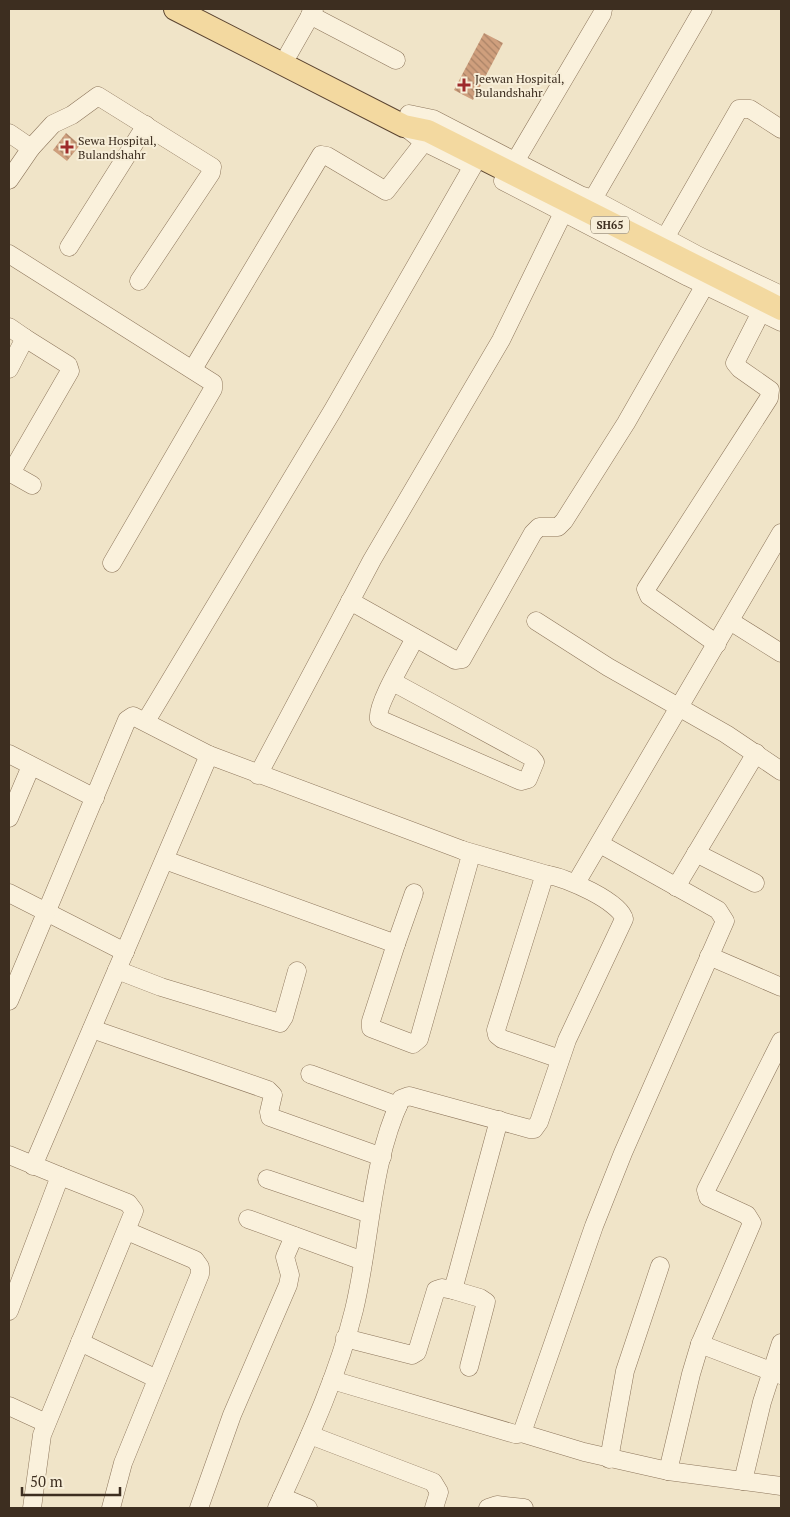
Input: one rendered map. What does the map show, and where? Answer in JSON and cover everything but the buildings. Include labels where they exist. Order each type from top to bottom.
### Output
[{"type":"main road","name":"SH65","points":[[175,9],[407,120]]},
{"type":"main road","name":"SH65","points":[[203,9],[290,54],[407,120],[426,136],[771,310]]},
{"type":"street","points":[[516,160],[602,14],[603,9]]},
{"type":"street","points":[[593,199],[704,9]]},
{"type":"street","points":[[290,54],[312,12],[396,60]]},
{"type":"street","points":[[9,180],[31,148],[54,124],[81,109],[95,97],[102,98],[146,125],[212,169],[139,281]]},
{"type":"street","points":[[666,238],[739,109],[750,110],[781,130]]},
{"type":"street","points":[[407,120],[433,119],[781,295]]},
{"type":"street","points":[[69,247],[146,125]]},
{"type":"street","points":[[9,132],[31,148]]},
{"type":"street","points":[[194,370],[321,155],[327,156],[386,191],[426,136],[472,166],[705,286],[771,310],[781,322]]},
{"type":"street","points":[[146,721],[334,410],[472,166]]},
{"type":"street","points":[[258,775],[389,529],[494,353],[563,213]]},
{"type":"street","points":[[9,254],[212,381],[213,390],[112,563]]},
{"type":"street","points":[[350,601],[455,660],[462,659],[532,533],[539,527],[554,529],[564,521],[626,423],[705,286]]},
{"type":"street","points":[[717,644],[649,596],[646,589],[769,398],[770,390],[740,370],[735,363],[771,310]]},
{"type":"street","points":[[9,327],[68,365],[70,371],[10,473],[32,485]]},
{"type":"street","points":[[9,369],[25,338]]},
{"type":"street","points":[[576,883],[681,708],[781,533]]},
{"type":"street","points":[[536,621],[608,667],[756,753],[781,771]]},
{"type":"street","points":[[730,621],[781,652]]},
{"type":"street","points":[[393,682],[531,757],[535,762],[528,779],[521,781],[379,719],[379,710],[393,682],[415,638]]},
{"type":"street","points":[[9,1001],[127,720],[134,716],[208,755],[258,775],[462,850],[576,883],[620,909],[624,918],[560,1059],[537,1126],[530,1129],[409,1096],[401,1099],[382,1157],[370,1214],[354,1311],[332,1380],[310,1435],[279,1503],[308,1508]]},
{"type":"street","points":[[676,887],[756,753]]},
{"type":"street","points":[[9,754],[95,798]]},
{"type":"street","points":[[33,1166],[166,860],[208,755]]},
{"type":"street","points":[[9,818],[31,766]]},
{"type":"street","points":[[521,1432],[597,1217],[623,1153],[725,921],[723,914],[600,844]]},
{"type":"street","points":[[414,893],[370,1025],[374,1030],[412,1044],[419,1039],[471,860],[471,855],[462,850]]},
{"type":"street","points":[[696,853],[755,883]]},
{"type":"street","points":[[166,860],[396,944]]},
{"type":"street","points":[[548,875],[543,880],[496,1030],[497,1035],[502,1039],[560,1059]]},
{"type":"street","points":[[9,893],[125,952]]},
{"type":"street","points":[[709,956],[781,987]]},
{"type":"street","points":[[117,970],[161,987],[280,1023],[298,971]]},
{"type":"street","points":[[92,1030],[268,1090],[272,1095],[268,1112],[270,1117],[382,1157]]},
{"type":"street","points":[[668,1471],[700,1344],[752,1223],[747,1215],[708,1197],[706,1190],[781,1040]]},
{"type":"street","points":[[310,1074],[398,1106]]},
{"type":"street","points":[[453,1290],[499,1120]]},
{"type":"street","points":[[9,1155],[132,1206],[133,1216],[46,1423],[39,1444],[32,1508]]},
{"type":"street","points":[[9,1311],[60,1176]]},
{"type":"street","points":[[267,1179],[370,1214]]},
{"type":"street","points":[[248,1219],[363,1261]]},
{"type":"street","points":[[111,1508],[123,1463],[200,1274],[200,1267],[195,1260],[127,1231]]},
{"type":"street","points":[[199,1508],[232,1415],[288,1285],[290,1275],[285,1257],[294,1236]]},
{"type":"street","points":[[609,1459],[625,1371],[660,1266]]},
{"type":"street","points":[[345,1338],[416,1354],[436,1290],[442,1288],[453,1290],[480,1298],[486,1302],[468,1367]]},
{"type":"street","points":[[80,1342],[157,1379]]},
{"type":"street","points":[[743,1481],[756,1425],[777,1373],[781,1343]]},
{"type":"street","points":[[700,1344],[777,1373]]},
{"type":"street","points":[[332,1380],[515,1434],[521,1432],[609,1459],[668,1471],[781,1486]]},
{"type":"street","points":[[9,1406],[46,1423]]},
{"type":"street","points":[[310,1435],[432,1482],[439,1492],[434,1508]]},
{"type":"street","points":[[488,1508],[497,1505],[524,1508]]},
{"type":"place","name":"Jeewan Hospital, Bulandshahr","points":[[464,85]]},
{"type":"place","name":"Sewa Hospital, Bulandshahr","points":[[67,147]]}]
